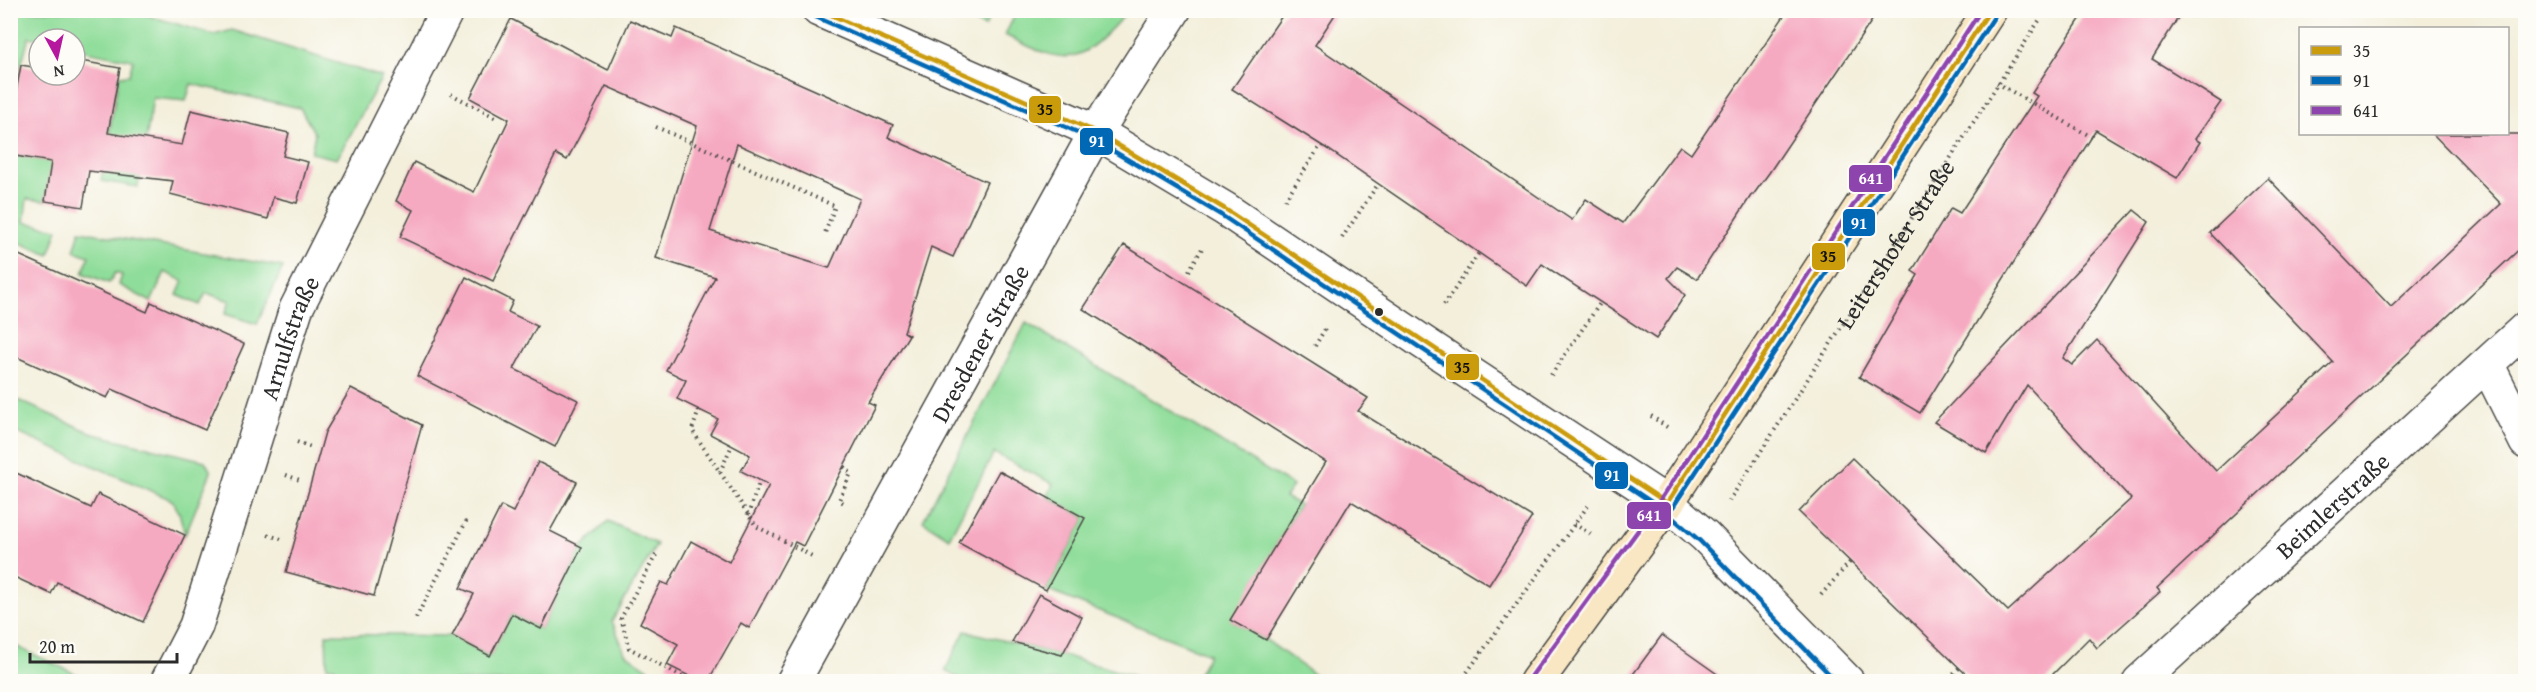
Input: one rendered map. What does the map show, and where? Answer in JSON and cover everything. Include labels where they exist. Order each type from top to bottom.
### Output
[{"type":"street","name":"Arnulfstraße","points":[[167,681],[196,626],[296,309],[447,10]]},
{"type":"street","points":[[819,10],[1096,132],[1320,272],[1667,503],[1705,536],[1848,681]]},
{"type":"street","name":"Dresdener Straße","points":[[793,681],[1096,132],[1174,10]]},
{"type":"street","name":"Leitershofer Straße","points":[[1536,681],[1667,503],[1990,10]]},
{"type":"street","name":"Beimlerstraße","points":[[2139,681],[2526,328]]},
{"type":"street","points":[[2487,364],[2526,442]]},
{"type":"path","name":"Leitershofer Straße","points":[[1745,478],[2046,10]]},
{"type":"path","points":[[1959,57],[1998,83],[2095,139]]},
{"type":"path","points":[[415,75],[498,119]]},
{"type":"path","points":[[656,127],[835,206],[825,233]]},
{"type":"path","points":[[1263,235],[1320,146]]},
{"type":"path","points":[[1320,272],[1378,184]]},
{"type":"path","points":[[1421,341],[1479,253]]},
{"type":"path","points":[[1527,410],[1602,302]]},
{"type":"path","points":[[699,410],[692,430],[756,526],[850,576]]},
{"type":"path","points":[[720,472],[732,445]]},
{"type":"path","points":[[1460,681],[1615,469]]},
{"type":"path","points":[[748,515],[760,480]]},
{"type":"path","points":[[416,618],[468,518]]},
{"type":"path","points":[[656,555],[621,618],[629,648],[692,681]]},
{"type":"path","points":[[1945,681],[1959,668]]},
{"type":"green space","points":[[992,10],[985,27],[950,11]]},
{"type":"green space","points":[[1017,10],[1128,11],[1097,43],[1085,51],[1072,56],[1060,56],[1045,53],[1005,35]]},
{"type":"green space","points":[[11,11],[133,11],[214,35],[232,30],[382,77],[337,159],[311,153],[315,134],[300,108],[191,84],[186,101],[153,98],[138,187],[101,181],[119,76],[129,75],[133,60],[87,51],[87,27],[27,27],[27,44],[11,123]]},
{"type":"green space","points":[[10,155],[52,162],[45,201],[27,199],[24,222],[58,229],[49,255],[11,239]]},
{"type":"green space","points":[[80,231],[283,267],[257,324],[225,314],[230,301],[206,293],[200,305],[177,295],[183,281],[165,272],[151,302],[119,285],[122,275],[115,273],[109,283],[83,273],[89,256],[74,251]]},
{"type":"green space","points":[[1026,323],[1293,486],[1285,497],[1300,505],[1231,620],[1266,640],[1323,681],[1195,681],[1209,654],[1046,590],[1085,518],[1047,497],[1053,484],[994,453],[949,538],[923,521]]},
{"type":"green space","points":[[11,397],[94,434],[205,461],[211,472],[185,535],[179,512],[172,500],[11,430]]},
{"type":"green space","points":[[608,521],[657,544],[612,621],[625,653],[666,681],[354,681],[333,667],[327,667],[326,634],[452,636],[490,656],[512,614],[541,629],[582,547]]},
{"type":"green space","points":[[965,631],[1062,655],[1151,681],[964,681],[945,671]]},
{"type":"green space","points":[[11,644],[91,681],[11,681]]},
{"type":"building","points":[[1286,10],[1338,10],[1315,45],[1572,220],[1586,199],[1623,223],[1680,146],[1691,154],[1788,10],[1879,10],[1769,173],[1752,194],[1697,279],[1677,267],[1668,278],[1685,295],[1656,339],[1542,264],[1527,286],[1329,150],[1232,89]]},
{"type":"building","points":[[2086,10],[2183,10],[2152,59],[2221,102],[2195,139],[2200,142],[2177,178],[2096,130],[1920,413],[1859,377],[1918,275],[1912,271],[1951,208],[1960,213],[2037,96],[2032,93]]},
{"type":"building","points":[[511,19],[608,70],[630,20],[672,38],[676,28],[893,125],[888,137],[987,182],[953,257],[931,247],[904,332],[909,335],[868,402],[875,405],[803,546],[795,542],[749,628],[741,623],[708,681],[699,681],[667,665],[678,644],[640,623],[661,582],[668,585],[691,541],[729,562],[769,485],[741,471],[750,455],[710,434],[718,419],[677,399],[686,380],[666,370],[715,277],[656,258],[697,126],[606,86],[567,160],[556,154],[493,281],[400,237],[413,210],[396,201],[414,162],[474,192],[509,119],[470,98]],"holes":[[[737,144],[860,199],[829,268],[710,231]]]},
{"type":"building","points":[[87,62],[120,68],[108,133],[182,145],[191,110],[289,133],[283,156],[308,162],[297,203],[273,197],[268,219],[170,194],[173,181],[89,171],[83,207],[45,201],[51,162],[10,155],[10,123],[21,65],[27,66],[27,87],[87,87]]},
{"type":"building","points":[[2526,134],[2526,243],[2157,588],[2160,592],[2097,648],[2089,638],[2046,681],[1973,681],[1799,512],[1852,458],[2008,611],[2131,499],[2027,385],[1986,453],[1934,422],[2134,210],[2149,222],[2063,358],[2072,365],[2097,340],[2216,471],[2333,362],[2210,233],[2268,178],[2391,307],[2501,204],[2434,135]]},
{"type":"building","points":[[1124,245],[1368,398],[1358,411],[1532,517],[1489,585],[1351,501],[1266,640],[1230,620],[1326,462],[1083,309]]},
{"type":"building","points":[[10,251],[147,312],[151,302],[244,344],[205,430],[112,389],[107,398],[10,354]]},
{"type":"building","points":[[466,277],[513,301],[508,312],[537,326],[514,369],[578,400],[555,447],[417,376]]},
{"type":"building","points":[[351,388],[422,425],[374,596],[286,572],[325,432]]},
{"type":"building","points":[[538,462],[577,482],[550,531],[582,547],[541,629],[512,614],[490,656],[452,636],[474,594],[460,588],[501,506],[513,512]]},
{"type":"building","points":[[10,470],[91,508],[98,494],[185,535],[143,622],[57,582],[51,594],[10,575]]},
{"type":"building","points":[[999,471],[1085,518],[1046,590],[959,543]]},
{"type":"building","points":[[1039,594],[1082,617],[1062,655],[1012,642]]},
{"type":"building","points":[[1662,635],[1727,681],[1628,681]]},
{"type":"transit line","name":"35","points":[[820,10],[1096,132],[1225,209],[1667,503]]},
{"type":"transit line","name":"641","points":[[1530,678],[1661,499],[1981,10]]},
{"type":"transit line","name":"35","points":[[1667,503],[1990,10]]},
{"type":"transit line","name":"91","points":[[1673,507],[1996,14]]},
{"type":"transit line","name":"91","points":[[816,17],[1093,139],[1221,215],[1662,509],[1700,541],[1837,682]]}]
